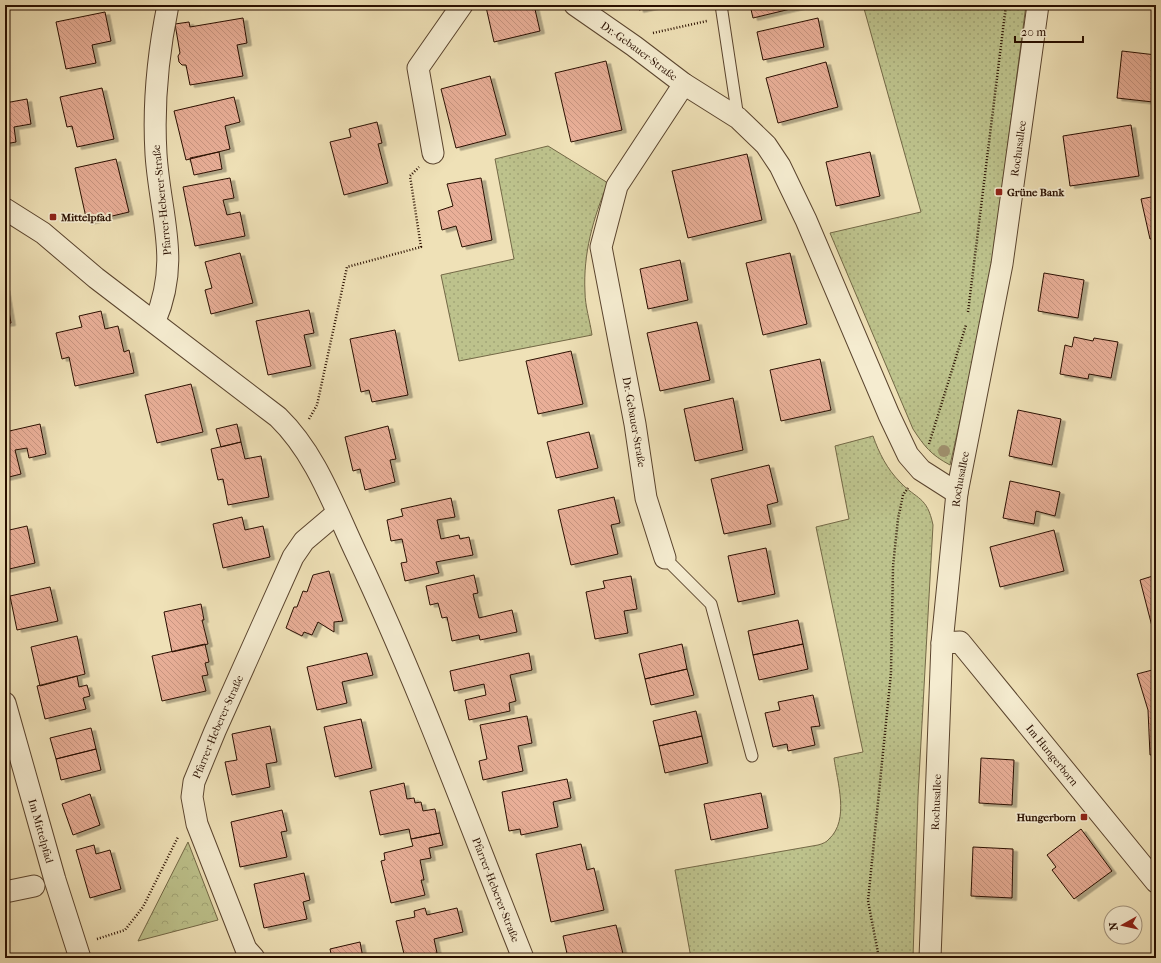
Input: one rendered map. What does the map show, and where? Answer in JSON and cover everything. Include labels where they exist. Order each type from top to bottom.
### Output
[{"type":"street","name":"Pfarrer-Heberer-Straße","points":[[155,321],[164,301],[169,272],[169,251],[156,153],[155,108],[160,48],[168,5]]},
{"type":"street","points":[[433,153],[418,68],[462,5]]},
{"type":"street","name":"Dr.-Gebauer-Straße","points":[[576,5],[684,84],[738,118],[761,140],[780,166],[806,220],[886,408],[908,455],[921,470],[957,493]]},
{"type":"street","name":"Rochusallee","points":[[930,958],[942,643],[957,493],[1002,264],[1038,5]]},
{"type":"street","name":"Dr.-Gebauer-Straße","points":[[665,558],[646,498],[635,424],[602,248],[617,186],[684,84]]},
{"type":"street","name":"Pfarrer-Heberer-Straße","points":[[5,209],[43,233],[96,278],[155,321],[278,417],[297,438],[320,474],[391,628],[523,958]]},
{"type":"street","name":"Pfarrer-Heberer-Straße","points":[[254,958],[246,949],[197,824],[192,797],[194,782],[215,731],[293,557],[304,541],[337,513]]},
{"type":"street","name":"Im Hungerborn","points":[[942,643],[960,642],[1156,882]]},
{"type":"street","name":"Im Mittelpfad","points":[[5,703],[55,880],[80,958]]},
{"type":"street","points":[[5,892],[34,886]]},
{"type":"lane","points":[[721,5],[738,118]]},
{"type":"lane","name":"Dr.-Gebauer-Straße","points":[[665,558],[711,604],[752,756]]},
{"type":"path","points":[[623,39],[723,18]]},
{"type":"path","points":[[297,438],[317,405],[347,266],[422,247],[410,176],[433,153]]},
{"type":"path","points":[[119,933],[125,930],[143,907],[177,838],[185,828],[197,824]]},
{"type":"green space","points":[[863,5],[1026,5],[992,267],[950,465],[928,450],[913,429],[830,233],[921,212]]},
{"type":"green space","points":[[548,146],[608,183],[598,209],[587,250],[585,297],[592,335],[459,361],[441,275],[514,259],[495,159]]},
{"type":"green space","points":[[873,436],[887,466],[906,488],[921,499],[928,509],[933,525],[918,796],[913,958],[691,958],[675,870],[820,845],[828,840],[835,831],[839,822],[841,811],[834,758],[863,752],[816,527],[849,519],[835,446]]},
{"type":"green space","points":[[188,842],[218,920],[138,941]]},
{"type":"building","points":[[493,5],[534,5],[540,31],[494,42],[486,7]]},
{"type":"building","points":[[638,5],[661,5],[639,10]]},
{"type":"building","points":[[750,5],[807,5],[753,18]]},
{"type":"building","points":[[105,12],[111,41],[92,45],[96,63],[66,69],[56,22]]},
{"type":"building","points":[[243,18],[247,43],[237,45],[243,76],[190,85],[186,65],[182,65],[179,62],[178,56],[180,53],[175,24],[189,22],[190,27]]},
{"type":"building","points":[[818,18],[824,47],[763,60],[757,32]]},
{"type":"building","points":[[1122,51],[1156,55],[1153,102],[1117,98]]},
{"type":"building","points":[[606,61],[622,130],[571,142],[555,73]]},
{"type":"building","points":[[826,62],[838,107],[778,123],[766,78]]},
{"type":"building","points":[[490,76],[506,135],[456,148],[441,89]]},
{"type":"building","points":[[102,88],[114,139],[77,147],[72,126],[67,127],[60,97]]},
{"type":"building","points":[[234,97],[240,122],[225,126],[230,149],[186,160],[174,111]]},
{"type":"building","points":[[27,99],[31,124],[14,127],[16,142],[5,144],[5,103]]},
{"type":"building","points":[[377,122],[382,143],[378,144],[388,183],[344,195],[330,142],[351,137],[349,129]]},
{"type":"building","points":[[1131,125],[1139,176],[1070,186],[1063,136]]},
{"type":"building","points":[[219,152],[222,169],[194,175],[190,158]]},
{"type":"building","points":[[870,152],[880,196],[836,206],[826,162]]},
{"type":"building","points":[[747,154],[762,220],[688,238],[672,171]]},
{"type":"building","points":[[116,159],[129,212],[87,222],[75,168]]},
{"type":"building","points":[[230,178],[234,198],[223,200],[227,215],[240,212],[245,236],[195,246],[183,187]]},
{"type":"building","points":[[481,178],[492,240],[462,247],[456,226],[442,230],[438,211],[453,206],[447,184]]},
{"type":"building","points":[[1156,196],[1156,238],[1150,239],[1141,199]]},
{"type":"building","points":[[240,253],[253,303],[211,314],[205,290],[212,288],[205,262]]},
{"type":"building","points":[[790,253],[807,324],[763,335],[746,263]]},
{"type":"building","points":[[680,260],[688,300],[648,309],[640,269]]},
{"type":"building","points":[[1044,273],[1084,280],[1078,318],[1038,311]]},
{"type":"building","points":[[5,288],[11,323],[5,324]]},
{"type":"building","points":[[309,310],[314,333],[304,335],[311,366],[268,375],[256,321]]},
{"type":"building","points":[[101,311],[105,329],[118,326],[124,352],[129,350],[134,373],[75,386],[69,357],[62,359],[56,333],[82,327],[79,316]]},
{"type":"building","points":[[697,322],[710,380],[660,391],[647,333]]},
{"type":"building","points":[[395,330],[408,395],[372,402],[369,390],[361,392],[350,339]]},
{"type":"building","points":[[1074,337],[1093,341],[1094,338],[1118,342],[1111,378],[1089,374],[1088,379],[1060,374],[1065,345],[1072,347]]},
{"type":"building","points":[[571,351],[583,404],[538,414],[526,361]]},
{"type":"building","points":[[820,359],[831,410],[781,421],[770,370]]},
{"type":"building","points":[[191,384],[203,432],[157,443],[145,395]]},
{"type":"building","points":[[733,398],[743,450],[695,461],[684,409]]},
{"type":"building","points":[[1018,410],[1061,419],[1052,465],[1009,456]]},
{"type":"building","points":[[40,424],[46,454],[29,458],[27,448],[15,450],[21,474],[5,478],[5,432]]},
{"type":"building","points":[[237,424],[241,442],[221,447],[216,429]]},
{"type":"building","points":[[388,426],[396,459],[390,460],[395,482],[365,490],[360,469],[353,471],[345,437]]},
{"type":"building","points":[[589,432],[598,468],[556,478],[547,442]]},
{"type":"building","points":[[241,442],[245,459],[261,456],[269,497],[228,505],[223,479],[218,480],[211,449]]},
{"type":"building","points":[[769,465],[778,502],[767,505],[771,524],[724,534],[711,479]]},
{"type":"building","points":[[1010,481],[1060,492],[1055,516],[1036,511],[1034,524],[1003,518]]},
{"type":"building","points":[[614,497],[620,523],[611,525],[618,554],[571,565],[558,510]]},
{"type":"building","points":[[451,498],[455,517],[437,520],[441,539],[459,535],[460,539],[469,537],[473,555],[436,562],[439,573],[405,581],[401,563],[407,562],[402,539],[391,541],[387,520],[403,516],[401,509]]},
{"type":"building","points":[[242,517],[245,530],[263,526],[270,557],[223,568],[213,524]]},
{"type":"building","points":[[27,526],[35,563],[5,570],[5,531]]},
{"type":"building","points":[[1054,530],[1064,571],[1000,587],[990,547]]},
{"type":"building","points":[[766,548],[775,594],[738,602],[728,556]]},
{"type":"building","points":[[329,571],[343,621],[334,622],[334,632],[318,622],[312,635],[304,632],[302,636],[286,628],[294,607],[297,607],[303,591],[307,592],[313,575]]},
{"type":"building","points":[[474,575],[478,593],[473,594],[479,618],[512,610],[517,632],[480,640],[479,635],[452,641],[447,617],[442,618],[438,603],[430,605],[426,586]]},
{"type":"building","points":[[1156,575],[1156,638],[1155,638],[1140,580]]},
{"type":"building","points":[[631,576],[637,609],[624,611],[628,633],[595,639],[586,592],[605,588],[603,581]]},
{"type":"building","points":[[50,587],[58,621],[17,630],[10,596]]},
{"type":"building","points":[[201,604],[204,620],[202,620],[208,644],[172,652],[164,612]]},
{"type":"building","points":[[798,620],[803,644],[753,655],[748,631]]},
{"type":"building","points":[[77,636],[85,674],[40,686],[31,647]]},
{"type":"building","points":[[205,644],[209,662],[205,663],[208,675],[202,676],[206,691],[162,701],[152,656]]},
{"type":"building","points":[[682,644],[687,669],[645,679],[639,654]]},
{"type":"building","points":[[803,644],[808,669],[759,680],[753,655]]},
{"type":"building","points":[[367,653],[373,675],[342,682],[347,703],[317,710],[307,667]]},
{"type":"building","points":[[529,653],[532,670],[510,675],[516,701],[509,703],[510,711],[469,720],[465,700],[486,695],[484,684],[454,691],[450,671]]},
{"type":"building","points":[[687,669],[694,695],[651,705],[645,679]]},
{"type":"building","points":[[1156,669],[1156,754],[1150,755],[1148,710],[1137,674]]},
{"type":"building","points":[[77,676],[79,687],[87,685],[90,696],[83,698],[86,709],[45,719],[37,686]]},
{"type":"building","points":[[813,695],[820,726],[811,727],[815,745],[788,751],[787,744],[773,747],[765,713],[780,710],[778,702]]},
{"type":"building","points":[[696,711],[702,736],[659,746],[653,721]]},
{"type":"building","points":[[527,716],[532,743],[518,746],[523,771],[483,780],[479,761],[487,759],[480,725]]},
{"type":"building","points":[[361,719],[372,768],[335,777],[324,727]]},
{"type":"building","points":[[270,726],[277,762],[266,764],[270,787],[232,795],[225,762],[237,760],[232,734]]},
{"type":"building","points":[[91,728],[96,749],[56,759],[50,738]]},
{"type":"building","points":[[702,736],[708,763],[665,773],[659,746]]},
{"type":"building","points":[[96,749],[101,770],[61,780],[56,759]]},
{"type":"building","points":[[981,758],[1014,760],[1012,805],[979,803]]},
{"type":"building","points":[[567,779],[571,798],[553,802],[558,827],[521,835],[520,829],[509,831],[502,792]]},
{"type":"building","points":[[404,783],[407,799],[414,798],[415,803],[421,802],[423,811],[435,809],[440,833],[411,839],[409,829],[380,835],[370,791]]},
{"type":"building","points":[[761,793],[768,828],[711,840],[704,804]]},
{"type":"building","points":[[90,794],[100,825],[73,835],[62,804]]},
{"type":"building","points":[[282,810],[287,831],[281,832],[287,857],[240,867],[231,822]]},
{"type":"building","points":[[1081,829],[1112,871],[1074,899],[1052,870],[1056,867],[1047,855]]},
{"type":"building","points":[[440,833],[443,845],[429,848],[431,858],[420,860],[424,880],[421,880],[425,895],[391,903],[381,861],[385,860],[384,853],[413,846],[411,839]]},
{"type":"building","points":[[581,844],[587,870],[594,868],[604,910],[551,922],[536,854]]},
{"type":"building","points":[[94,845],[96,854],[110,850],[121,889],[90,898],[76,850]]},
{"type":"building","points":[[973,847],[1013,849],[1012,898],[971,896]]},
{"type":"building","points":[[304,873],[310,900],[303,902],[307,919],[264,928],[254,884]]},
{"type":"building","points":[[425,908],[427,915],[457,908],[463,932],[434,939],[437,953],[432,954],[433,958],[405,958],[396,921],[415,917],[414,911]]},
{"type":"building","points":[[616,925],[624,958],[568,958],[563,936]]},
{"type":"building","points":[[360,942],[363,958],[332,958],[330,949]]},
{"type":"place","name":"Grüne Bank","points":[[999,192]]},
{"type":"place","name":"Mittelpfad","points":[[53,217]]},
{"type":"place","name":"Hungerborn","points":[[1084,817]]}]
